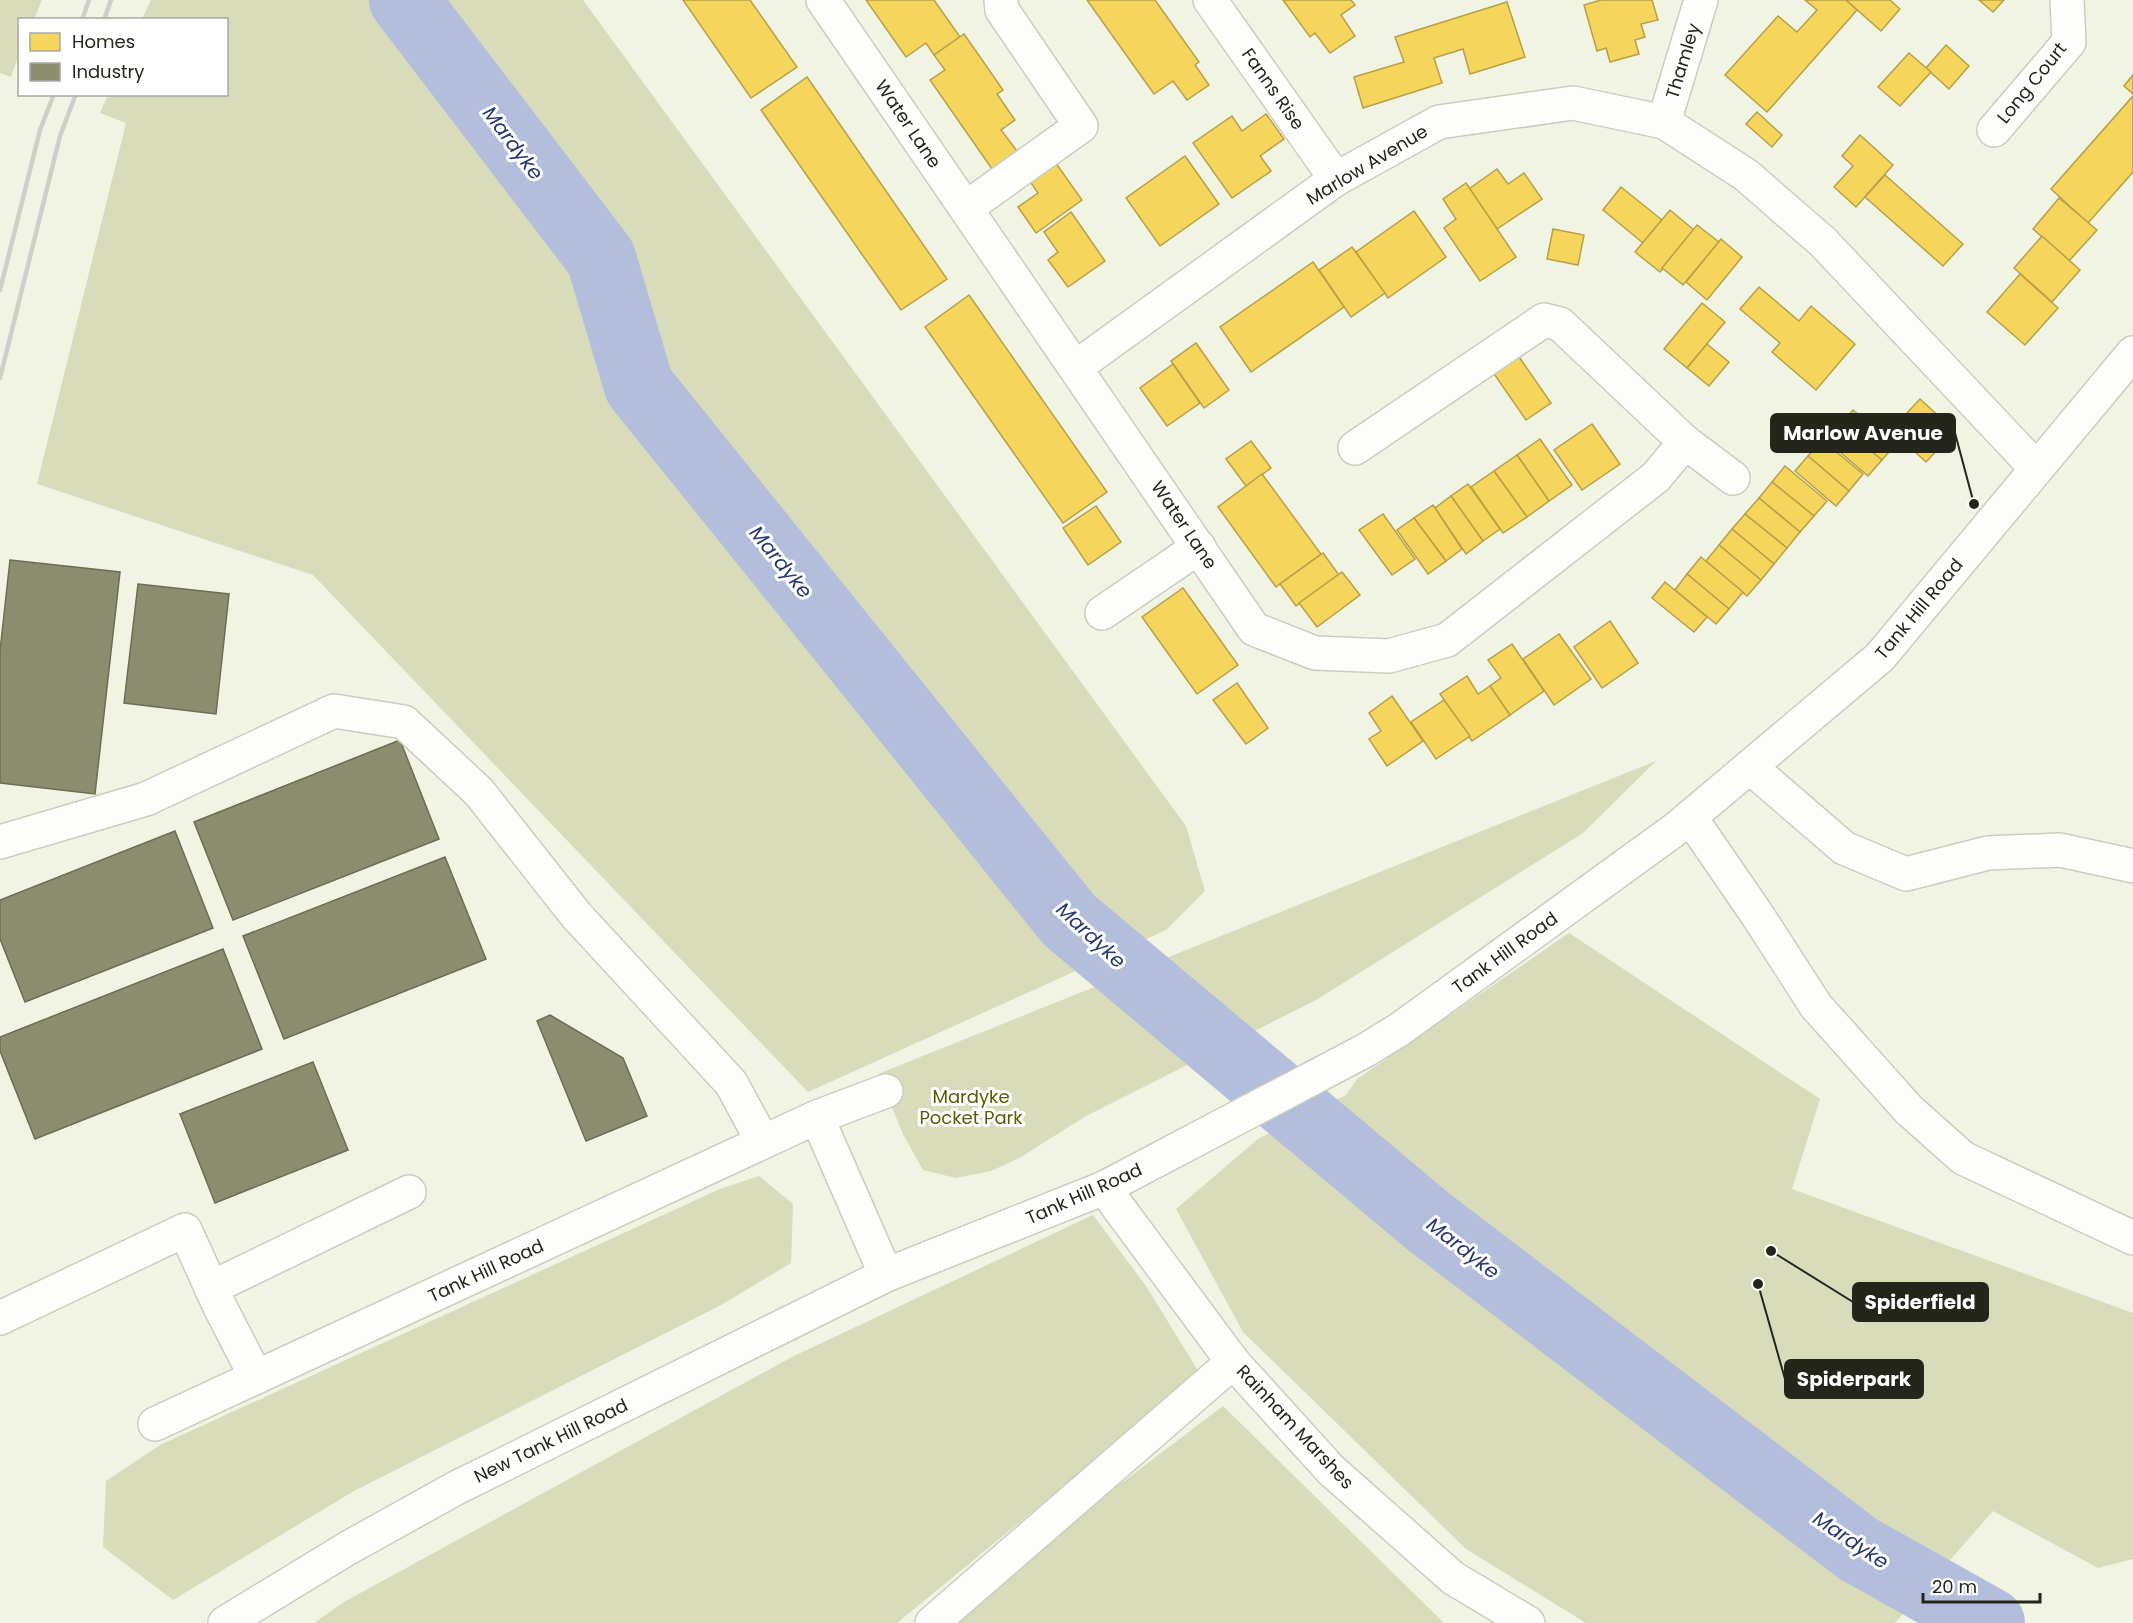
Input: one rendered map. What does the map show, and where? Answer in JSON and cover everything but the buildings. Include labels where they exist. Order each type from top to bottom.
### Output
[{"type":"street","name":"Water Lane","points":[[823,0],[1254,629],[1315,653],[1389,656],[1447,640],[1656,477],[1685,442]]},
{"type":"street","points":[[966,208],[1081,126],[1002,10],[1001,0]]},
{"type":"street","name":"Fanns Rise","points":[[1210,0],[1336,179]]},
{"type":"street","name":"Thamley","points":[[1664,122],[1701,0]]},
{"type":"street","name":"Long Court","points":[[1994,130],[2069,42],[2067,0]]},
{"type":"street","name":"Marlow Avenue","points":[[1076,367],[1336,179],[1439,122],[1573,103],[1664,122],[1746,175],[1823,242],[2036,468]]},
{"type":"street","points":[[1355,448],[1544,320],[1560,324],[1685,442],[1733,478]]},
{"type":"street","name":"Tank Hill Road","points":[[886,1275],[1104,1188],[1366,1050],[1400,1029],[1690,817],[1880,657],[2133,353]]},
{"type":"street","points":[[1102,613],[1199,547]]},
{"type":"street","points":[[0,842],[146,799],[334,711],[404,722],[479,792],[576,915],[731,1083],[763,1142]]},
{"type":"street","points":[[1750,767],[1844,848],[1906,874],[1988,854],[2060,850],[2133,866]]},
{"type":"street","points":[[1690,817],[1816,1006],[1909,1110],[1963,1158],[2133,1238]]},
{"type":"street","name":"Tank Hill Road","points":[[155,1424],[817,1117],[886,1091]]},
{"type":"street","points":[[817,1117],[886,1275]]},
{"type":"street","name":"Rainham Marshes","points":[[1104,1188],[1233,1362],[1330,1470],[1453,1578],[1528,1623]]},
{"type":"street","points":[[211,1288],[409,1192]]},
{"type":"street","points":[[0,1318],[186,1230],[211,1288],[256,1377]]},
{"type":"street","name":"New Tank Hill Road","points":[[225,1623],[348,1548],[456,1488],[886,1275]]},
{"type":"street","points":[[932,1623],[1233,1362]]},
{"type":"green space","points":[[0,0],[42,0],[34,18],[18,18],[18,58],[11,77],[0,73]]},
{"type":"green space","points":[[151,0],[583,0],[1186,826],[1205,891],[1166,930],[808,1092],[313,575],[37,484],[126,123],[100,113],[108,96],[228,96],[228,18],[142,18]]},
{"type":"green space","name":"Mardyke Pocket Park","points":[[1656,761],[1583,833],[1316,1000],[1086,1116],[1021,1157],[991,1171],[956,1178],[923,1170],[903,1134],[878,1074]]},
{"type":"green space","points":[[1569,933],[1820,1099],[1792,1189],[2133,1313],[2133,1559],[2098,1568],[1993,1511],[1895,1623],[1586,1623],[1466,1549],[1243,1332],[1176,1209],[1258,1139],[1346,1095],[1357,1079]]},
{"type":"green space","points":[[759,1176],[793,1204],[791,1263],[721,1305],[354,1491],[173,1600],[103,1547],[106,1481],[160,1445],[720,1189]]},
{"type":"green space","points":[[1093,1215],[1146,1286],[1200,1374],[897,1623],[314,1623],[344,1602],[792,1357]]},
{"type":"green space","points":[[1223,1406],[1444,1623],[937,1623]]},
{"type":"water","points":[[1971,1602],[2014,1623],[1954,1623]]},
{"type":"waterway","name":"Mardyke","points":[[404,0],[601,258],[639,386],[1069,920],[1429,1222],[1858,1549],[1990,1623]]},
{"type":"railway","points":[[83,18],[89,0]]},
{"type":"railway","points":[[105,18],[111,0]]},
{"type":"railway","points":[[0,290],[40,130],[53,96]]},
{"type":"railway","points":[[0,378],[60,136],[75,96]]},
{"type":"place","name":"Marlow Avenue","points":[[1974,504]]},
{"type":"place","name":"Spiderfield","points":[[1771,1251]]},
{"type":"place","name":"Spiderpark","points":[[1758,1284]]}]
